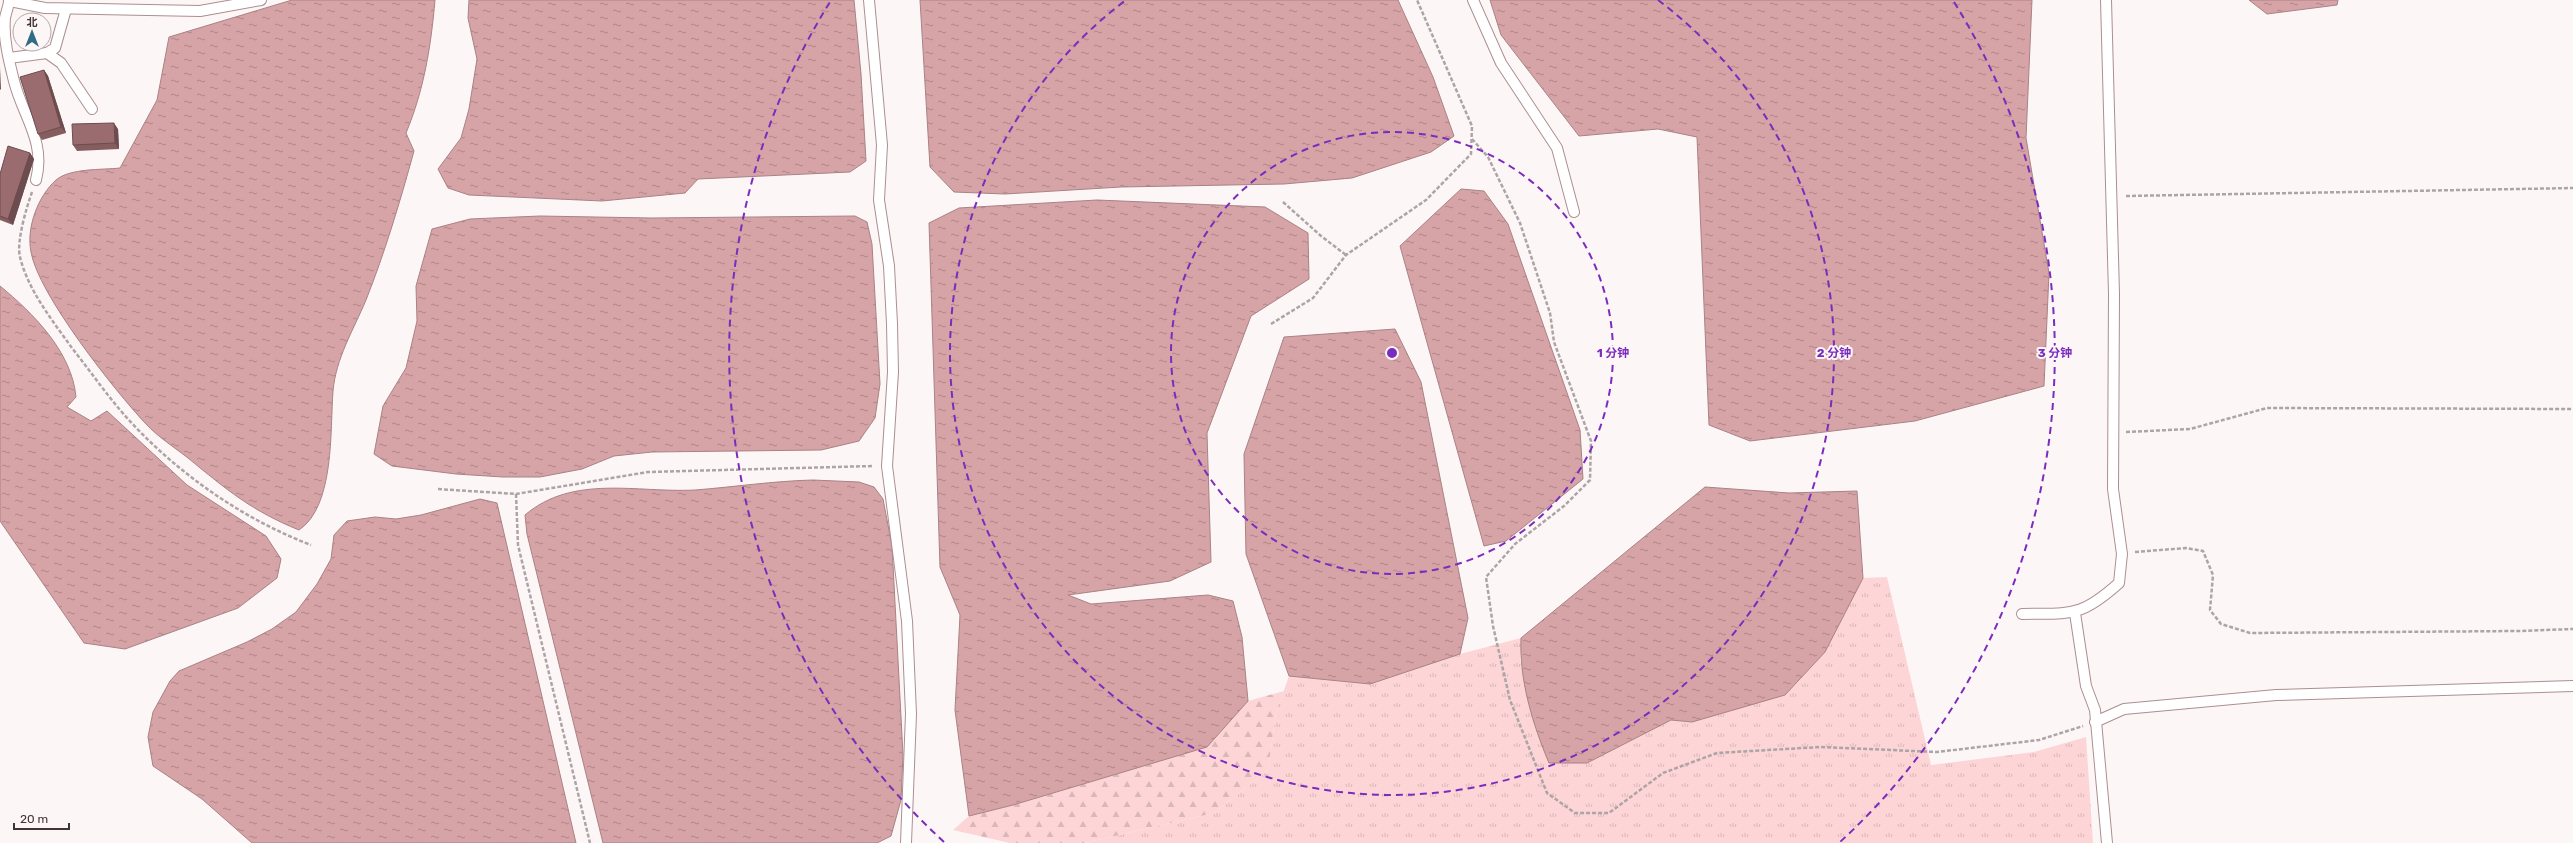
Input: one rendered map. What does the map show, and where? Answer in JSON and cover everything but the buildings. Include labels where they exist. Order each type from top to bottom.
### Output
[{"type":"lane","points":[[36,180],[40,164],[38,145],[21,101],[2,33],[9,1],[45,8],[200,11],[261,0]]},
{"type":"lane","points":[[868,0],[882,138],[879,200],[889,266],[892,324],[892,395],[887,466],[907,621],[911,714],[906,843]]},
{"type":"lane","points":[[1473,0],[1501,63],[1557,148],[1574,212]]},
{"type":"lane","points":[[2022,614],[2075,613],[2097,603],[2119,583],[2122,554],[2113,489],[2111,196],[2106,0]]},
{"type":"lane","points":[[9,58],[48,53],[55,48],[66,9]]},
{"type":"lane","points":[[48,53],[61,63],[92,109]]},
{"type":"lane","points":[[2075,613],[2086,686],[2095,710],[2107,843]]},
{"type":"lane","points":[[2095,722],[2124,709],[2276,695],[2573,686]]},
{"type":"path","points":[[1271,324],[1313,298],[1346,255],[1426,200],[1471,154],[1472,126],[1418,0]]},
{"type":"path","points":[[1472,139],[1488,157],[1520,224],[1550,313],[1554,342],[1591,441],[1590,480],[1564,506],[1515,544],[1486,578],[1492,626],[1510,700],[1547,793],[1575,813],[1610,813],[1663,773],[1717,753],[1820,747],[1938,752],[2039,740],[2095,722]]},
{"type":"path","points":[[36,180],[24,215],[19,255],[30,283],[48,314],[100,385],[130,421],[208,490],[244,513],[283,534],[311,545]]},
{"type":"path","points":[[2111,196],[2573,188]]},
{"type":"path","points":[[1284,202],[1321,236],[1346,255]]},
{"type":"path","points":[[2113,432],[2190,429],[2267,408],[2573,409]]},
{"type":"path","points":[[438,489],[516,494],[648,472],[887,466]]},
{"type":"path","points":[[516,494],[518,545],[590,843]]},
{"type":"path","points":[[2122,554],[2186,548],[2203,552],[2213,575],[2210,610],[2221,624],[2250,633],[2519,631],[2573,628]]},
{"type":"green space","points":[[1887,577],[1931,765],[2034,752],[2086,737],[2093,843],[1085,843],[1214,813],[1268,770],[1276,713],[1289,676],[1370,684],[1460,654],[1521,638],[1520,660],[1538,735],[1587,763],[1671,720],[1692,722],[1825,652],[1863,578]]},
{"type":"green space","points":[[1284,691],[1276,713],[1268,770],[1214,813],[1085,843],[1010,843],[953,830],[969,816],[1013,805],[1207,747],[1248,701]]},
{"type":"water","points":[[292,0],[435,0],[426,68],[418,101],[406,133],[414,151],[380,264],[341,356],[338,367],[333,391],[330,445],[325,485],[319,504],[311,519],[299,530],[282,523],[240,499],[161,438],[146,424],[132,409],[98,366],[62,316],[37,270],[31,252],[30,243],[32,223],[39,203],[56,180],[69,173],[78,171],[120,168],[157,100],[169,37]]},
{"type":"water","points":[[469,0],[854,0],[861,74],[866,161],[850,172],[698,179],[685,193],[602,201],[469,195],[448,188],[438,169],[461,138],[469,109],[477,59],[468,18]]},
{"type":"water","points":[[920,0],[1398,0],[1433,77],[1454,136],[1431,152],[1352,178],[1284,184],[1121,187],[1005,194],[954,192],[930,167]]},
{"type":"water","points":[[1490,0],[2032,0],[2026,138],[2049,273],[2044,386],[1915,421],[1750,441],[1709,425],[1697,137],[1658,129],[1579,136],[1501,35]]},
{"type":"water","points":[[2249,0],[2338,0],[2337,5],[2267,14]]},
{"type":"water","points":[[1461,189],[1484,191],[1508,224],[1580,430],[1583,479],[1506,541],[1484,546],[1400,246]]},
{"type":"water","points":[[1097,200],[1265,207],[1308,233],[1309,279],[1251,316],[1207,433],[1211,562],[1170,581],[1068,595],[1091,604],[1208,595],[1233,601],[1242,637],[1248,701],[1207,747],[1013,805],[969,816],[955,710],[960,615],[940,567],[929,223],[959,208]]},
{"type":"water","points":[[540,216],[651,218],[855,216],[867,222],[872,244],[880,384],[875,418],[859,441],[821,450],[652,452],[614,456],[582,469],[540,477],[503,477],[456,474],[392,466],[374,454],[383,406],[406,368],[417,321],[416,286],[432,229],[470,219]]},
{"type":"water","points":[[0,286],[25,308],[49,335],[59,349],[73,380],[76,397],[67,407],[91,421],[107,411],[187,485],[266,536],[281,559],[277,578],[238,608],[125,649],[84,643],[0,521]]},
{"type":"water","points":[[1395,329],[1421,382],[1468,618],[1460,654],[1370,684],[1289,676],[1246,554],[1244,454],[1284,337]]},
{"type":"water","points":[[813,480],[859,482],[874,487],[883,499],[892,546],[903,755],[901,800],[891,836],[877,843],[603,843],[527,534],[525,515],[544,502],[564,494],[585,490],[628,488],[695,490]]},
{"type":"water","points":[[1705,487],[1789,493],[1857,491],[1863,578],[1825,652],[1785,695],[1692,722],[1671,720],[1587,763],[1549,763],[1528,702],[1522,670],[1521,638]]},
{"type":"water","points":[[480,499],[497,503],[576,843],[252,843],[202,799],[153,766],[148,737],[153,712],[170,681],[179,671],[247,642],[272,629],[296,612],[317,584],[331,559],[334,535],[347,521],[375,517],[396,519],[421,515]]}]
